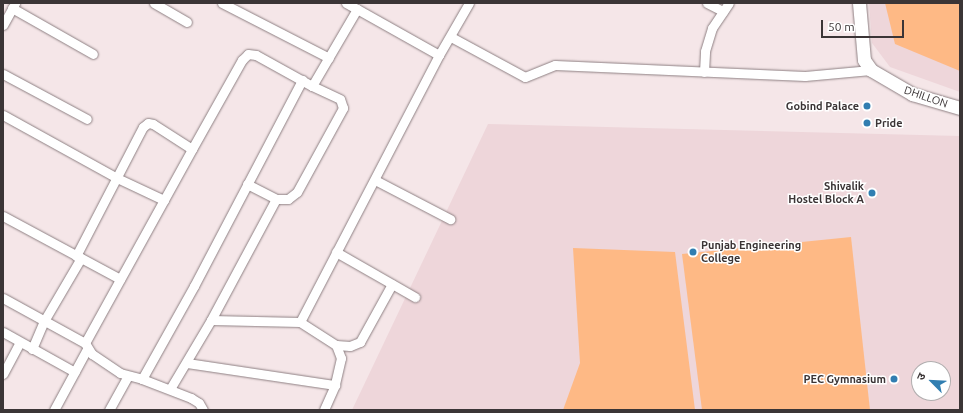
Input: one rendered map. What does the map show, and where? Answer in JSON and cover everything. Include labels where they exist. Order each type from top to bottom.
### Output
[{"type":"street","points":[[154,3],[187,22]]},
{"type":"street","points":[[222,3],[329,58]]},
{"type":"street","points":[[346,3],[439,55]]},
{"type":"street","points":[[300,322],[439,55],[470,3]]},
{"type":"street","points":[[707,3],[723,11]]},
{"type":"street","points":[[704,72],[708,40],[723,11],[729,3]]},
{"type":"street","points":[[451,37],[525,77],[555,65],[805,76],[871,70],[864,60],[858,3]]},
{"type":"street","points":[[3,25],[13,5],[93,54]]},
{"type":"street","points":[[312,86],[357,9]]},
{"type":"street","points":[[54,410],[75,372],[86,346],[120,279],[242,60],[248,54],[256,55],[312,86],[340,99],[343,108],[297,192],[288,199],[276,199],[247,184]]},
{"type":"street","name":"DHILLON","points":[[871,70],[912,94],[960,108]]},
{"type":"street","points":[[3,74],[87,119]]},
{"type":"street","points":[[142,379],[302,80]]},
{"type":"street","points":[[3,115],[117,178],[164,200]]},
{"type":"street","points":[[32,349],[44,321],[79,257],[117,178],[148,123],[153,124],[192,149]]},
{"type":"street","points":[[375,180],[450,220]]},
{"type":"street","points":[[170,389],[187,364],[276,199]]},
{"type":"street","points":[[3,228],[5,217],[120,279]]},
{"type":"street","points":[[336,252],[415,297]]},
{"type":"street","points":[[211,320],[300,322],[336,345],[350,346],[360,342],[392,284]]},
{"type":"street","points":[[3,298],[86,346],[127,377],[142,379],[170,389],[199,403],[203,410]]},
{"type":"street","points":[[3,332],[75,372]]},
{"type":"street","points":[[3,374],[20,342]]},
{"type":"street","points":[[324,410],[335,385],[341,362],[336,345]]},
{"type":"street","points":[[187,364],[335,385]]},
{"type":"street","points":[[109,410],[127,377]]},
{"type":"shaded area","points":[[869,3],[960,3],[960,92],[890,67],[872,43]]},
{"type":"shaded area","points":[[885,3],[960,3],[960,71],[895,44]]},
{"type":"shaded area","name":"Punjab Engineering College","points":[[488,124],[960,136],[960,410],[352,410]]},
{"type":"shaded area","points":[[851,237],[870,410],[702,410],[682,254]]},
{"type":"shaded area","points":[[573,248],[675,252],[695,410],[563,410],[580,363]]},
{"type":"place","name":"Gobind Palace","points":[[867,106]]},
{"type":"place","name":"Pride","points":[[867,123]]},
{"type":"place","name":"Shivalik Hostel Block A","points":[[872,193]]},
{"type":"place","name":"Punjab Engineering College","points":[[693,252]]},
{"type":"place","name":"PEC Gymnasium","points":[[894,379]]}]
